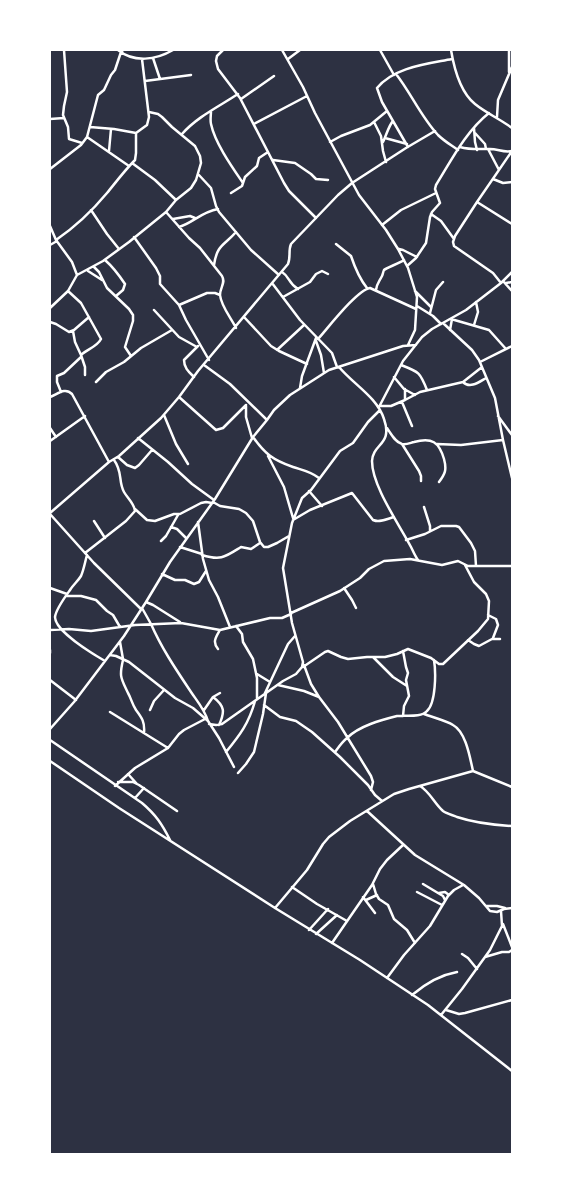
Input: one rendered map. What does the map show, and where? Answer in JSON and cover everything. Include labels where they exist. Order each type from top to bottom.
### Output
[{"type":"street","points":[[64,50],[67,92],[64,106],[64,118],[68,127],[69,139],[82,143]]},
{"type":"street","points":[[50,168],[82,143],[87,137],[98,95],[104,90],[115,70],[121,51],[130,57],[142,59],[153,58],[173,50]]},
{"type":"street","points":[[222,50],[217,56],[216,61],[218,69],[241,99],[289,191],[316,218]]},
{"type":"street","points":[[282,50],[352,183],[398,249],[412,276],[417,298],[417,308],[415,330],[408,346]]},
{"type":"street","points":[[288,59],[300,50]]},
{"type":"street","points":[[380,50],[435,131],[458,150]]},
{"type":"street","points":[[451,50],[453,64],[466,96],[475,104],[512,128]]},
{"type":"street","points":[[509,50],[509,73]]},
{"type":"street","points":[[153,58],[160,79]]},
{"type":"street","points":[[407,146],[382,102],[377,88],[387,77],[419,65],[452,58]]},
{"type":"street","points":[[90,127],[136,133],[147,125],[149,121],[149,112],[142,59]]},
{"type":"street","points":[[497,118],[498,100],[512,67]]},
{"type":"street","points":[[145,81],[191,75]]},
{"type":"street","points":[[241,99],[274,76]]},
{"type":"street","points":[[182,134],[190,125],[238,94]]},
{"type":"street","points":[[254,124],[307,96]]},
{"type":"street","points":[[211,111],[211,123],[215,134],[222,149],[243,183]]},
{"type":"street","points":[[330,142],[374,122],[387,111]]},
{"type":"street","points":[[50,308],[68,291],[77,275],[105,260],[166,212],[176,200],[191,188],[198,174],[201,163],[200,156],[195,146],[172,127],[162,116],[149,112]]},
{"type":"street","points":[[407,266],[417,257],[426,243],[431,214],[440,203],[436,193],[436,185],[460,147],[474,128],[489,113]]},
{"type":"street","points":[[50,120],[64,118]]},
{"type":"street","points":[[382,142],[390,128],[390,124],[393,121]]},
{"type":"street","points":[[374,122],[381,136],[386,162]]},
{"type":"street","points":[[474,128],[477,150]]},
{"type":"street","points":[[109,151],[111,129]]},
{"type":"street","points":[[234,767],[209,723],[204,710],[169,658],[142,609],[86,554],[50,514],[108,462],[118,457],[164,415],[288,264],[290,258],[290,244],[316,218],[352,183],[386,162],[407,146],[435,131]]},
{"type":"street","points":[[50,245],[70,230],[91,210],[135,160],[136,133]]},
{"type":"street","points":[[475,133],[485,144],[499,170]]},
{"type":"street","points":[[87,137],[155,180],[176,200]]},
{"type":"street","points":[[385,138],[407,146]]},
{"type":"street","points":[[460,147],[512,153]]},
{"type":"street","points":[[231,193],[243,183],[246,177],[257,166],[259,158],[268,152]]},
{"type":"street","points":[[512,153],[477,202],[453,242],[454,246],[493,273],[512,291]]},
{"type":"street","points":[[272,160],[294,163],[316,179],[328,180]]},
{"type":"street","points":[[198,174],[211,188],[218,209],[251,250],[287,276],[290,284],[298,289]]},
{"type":"street","points":[[493,179],[503,183],[512,182]]},
{"type":"street","points":[[382,225],[401,210],[436,193]]},
{"type":"street","points":[[477,202],[512,224]]},
{"type":"street","points":[[179,227],[186,225],[206,212],[218,209]]},
{"type":"street","points":[[91,210],[119,249]]},
{"type":"street","points":[[166,212],[214,265],[224,279],[220,295],[236,328]]},
{"type":"street","points":[[431,214],[441,221],[454,239]]},
{"type":"street","points":[[173,219],[190,216],[195,218]]},
{"type":"street","points":[[50,226],[56,240],[67,254],[77,275]]},
{"type":"street","points":[[209,260],[236,232]]},
{"type":"street","points":[[134,237],[156,268],[160,276],[160,284],[179,305],[198,346],[208,360]]},
{"type":"street","points":[[336,244],[351,256],[353,264],[361,280],[368,288],[430,313],[472,350],[480,362],[495,398],[512,478]]},
{"type":"street","points":[[398,249],[417,257]]},
{"type":"street","points":[[214,265],[217,252]]},
{"type":"street","points":[[105,260],[115,269],[125,284],[123,290],[116,296]]},
{"type":"street","points":[[376,290],[378,280],[386,268],[396,265],[404,260]]},
{"type":"street","points":[[94,267],[99,272],[107,288],[129,309],[133,316],[133,321],[125,348],[131,356]]},
{"type":"street","points":[[87,270],[102,280]]},
{"type":"street","points":[[283,297],[310,282],[319,272],[322,271],[328,274]]},
{"type":"street","points":[[371,790],[373,782],[372,779],[338,722],[311,684],[303,666],[295,635],[283,568],[293,520],[299,503],[340,451],[353,443],[380,408],[394,377],[416,344],[427,333],[466,310],[503,283],[512,272]]},
{"type":"street","points":[[430,313],[437,288],[443,282]]},
{"type":"street","points":[[503,283],[512,282]]},
{"type":"street","points":[[272,283],[304,325],[333,355],[338,367],[380,408],[387,428],[401,444],[419,471],[421,481]]},
{"type":"street","points":[[300,388],[302,376],[317,339],[361,292],[368,288]]},
{"type":"street","points":[[415,290],[431,307]]},
{"type":"street","points":[[61,392],[57,382],[57,376],[64,373],[81,356],[82,353],[96,345],[101,340],[80,303],[68,291]]},
{"type":"street","points":[[179,305],[207,293],[215,293],[220,295]]},
{"type":"street","points":[[474,325],[478,312],[476,302]]},
{"type":"street","points":[[154,310],[172,330],[189,343],[198,346]]},
{"type":"street","points":[[50,322],[67,331],[74,330],[89,317]]},
{"type":"street","points":[[244,317],[271,346],[307,364]]},
{"type":"street","points":[[451,319],[489,330],[506,349]]},
{"type":"street","points":[[450,330],[451,319]]},
{"type":"street","points":[[277,350],[304,325]]},
{"type":"street","points":[[74,330],[75,342],[85,367],[85,376]]},
{"type":"street","points":[[96,382],[106,372],[124,362],[141,348],[172,330]]},
{"type":"street","points":[[317,339],[324,373]]},
{"type":"street","points":[[50,729],[76,700],[120,641],[142,609],[162,574],[180,547],[213,502],[253,438],[274,410],[290,395],[324,373],[338,367],[416,344]]},
{"type":"street","points":[[194,377],[186,368],[184,360],[198,346]]},
{"type":"street","points":[[480,362],[512,346]]},
{"type":"street","points":[[204,365],[230,384],[267,420]]},
{"type":"street","points":[[401,365],[417,371],[420,374],[427,390]]},
{"type":"street","points":[[380,408],[402,402],[427,390],[463,382],[482,367]]},
{"type":"street","points":[[394,377],[405,389],[415,395]]},
{"type":"street","points":[[463,382],[470,386],[486,378]]},
{"type":"street","points":[[405,389],[405,400]]},
{"type":"street","points":[[50,397],[68,390],[70,392],[85,416],[108,462]]},
{"type":"street","points":[[179,397],[216,430],[223,428],[246,405]]},
{"type":"street","points":[[246,400],[246,417],[253,438],[267,454],[274,460],[307,471],[319,478]]},
{"type":"street","points":[[402,402],[412,426]]},
{"type":"street","points":[[164,415],[176,444],[188,464]]},
{"type":"street","points":[[50,441],[85,416]]},
{"type":"street","points":[[498,416],[512,435]]},
{"type":"street","points":[[50,428],[56,437]]},
{"type":"street","points":[[387,428],[387,434],[384,441],[375,452],[372,462],[378,486],[418,561]]},
{"type":"street","points":[[138,438],[213,502],[220,506],[238,509],[246,513],[254,524],[260,543],[264,547],[268,547],[289,536]]},
{"type":"street","points":[[401,444],[432,440],[442,451],[446,469],[446,474],[439,482]]},
{"type":"street","points":[[436,444],[461,444],[503,440]]},
{"type":"street","points":[[118,457],[127,465],[135,468],[152,450]]},
{"type":"street","points":[[267,454],[284,487],[293,520]]},
{"type":"street","points":[[114,460],[120,470],[124,491],[135,509],[144,518],[150,521],[155,521],[174,514],[178,515],[201,503],[213,502]]},
{"type":"street","points":[[309,491],[322,506]]},
{"type":"street","points":[[293,520],[310,510],[352,493],[373,520],[382,521],[394,517]]},
{"type":"street","points":[[424,506],[430,531]]},
{"type":"street","points":[[104,661],[92,654],[63,630],[56,623],[56,615],[67,595],[81,575],[86,554],[130,518],[135,509]]},
{"type":"street","points":[[161,541],[166,536],[178,515]]},
{"type":"street","points":[[94,521],[105,538]]},
{"type":"street","points":[[198,522],[202,555],[210,585],[217,594],[230,627]]},
{"type":"street","points":[[406,540],[442,526],[449,525],[459,527],[475,551],[476,566]]},
{"type":"street","points":[[171,527],[177,529],[186,539]]},
{"type":"street","points":[[180,547],[202,555],[221,558],[226,557],[241,547],[251,549],[260,543]]},
{"type":"street","points":[[50,630],[91,631],[151,624],[180,623],[220,630],[270,618],[282,618],[344,588],[384,561],[410,559],[442,565],[458,561],[461,562],[465,565],[474,582],[486,594],[489,601],[488,619],[478,631],[443,664],[439,664],[415,651],[408,650],[385,657],[348,659],[326,652],[303,666],[296,674],[277,685],[219,725],[209,723],[193,708],[175,698],[129,662],[109,655]]},
{"type":"street","points":[[465,565],[512,566]]},
{"type":"street","points":[[162,574],[175,580],[185,580],[194,584],[199,582],[206,571]]},
{"type":"street","points":[[50,588],[67,595],[81,596],[96,600],[112,614],[120,627]]},
{"type":"street","points":[[344,588],[356,608]]},
{"type":"street","points":[[146,602],[154,605],[180,623]]},
{"type":"street","points":[[488,616],[496,619],[498,625],[492,639]]},
{"type":"street","points":[[226,752],[242,732],[256,700],[256,674],[252,659],[243,642],[242,634],[236,626]]},
{"type":"street","points":[[218,649],[214,642],[220,630]]},
{"type":"street","points":[[238,773],[249,761],[254,752],[265,694],[288,644],[295,635]]},
{"type":"street","points":[[468,640],[479,646],[492,639],[500,638]]},
{"type":"street","points":[[120,641],[123,659],[121,670],[122,681],[133,704],[143,719],[145,726],[144,732]]},
{"type":"street","points":[[403,651],[408,673],[406,680],[408,696],[404,706],[403,716]]},
{"type":"street","points":[[372,657],[393,677],[407,686]]},
{"type":"street","points":[[424,714],[428,710],[433,692],[435,668],[434,660]]},
{"type":"street","points":[[256,674],[277,685],[319,697]]},
{"type":"street","points":[[50,680],[76,700]]},
{"type":"street","points":[[150,710],[154,701],[164,690]]},
{"type":"street","points":[[204,710],[213,697],[220,693]]},
{"type":"street","points":[[213,697],[221,703],[223,707],[219,725]]},
{"type":"street","points":[[264,705],[280,717],[296,721],[312,732],[334,752],[383,802]]},
{"type":"street","points":[[110,712],[168,748]]},
{"type":"street","points":[[334,752],[347,737],[356,731],[403,716],[424,714],[451,724],[458,729],[467,747],[473,771]]},
{"type":"street","points":[[115,786],[128,774],[168,748],[184,730],[205,719]]},
{"type":"street","points":[[50,740],[153,812],[162,824],[170,840]]},
{"type":"street","points":[[50,761],[119,808],[412,994],[512,1071]]},
{"type":"street","points":[[275,908],[307,870],[329,837],[350,821],[394,794],[473,771],[512,787]]},
{"type":"street","points":[[128,774],[138,784],[177,811]]},
{"type":"street","points":[[118,782],[133,782],[138,784]]},
{"type":"street","points":[[419,786],[426,790],[440,808],[448,814],[470,822],[512,826]]},
{"type":"street","points":[[135,798],[144,788]]},
{"type":"street","points":[[367,811],[415,855],[464,885],[490,911],[501,911],[505,908]]},
{"type":"street","points":[[332,943],[364,899],[387,860],[403,845]]},
{"type":"street","points":[[372,884],[376,895],[388,905],[394,918],[407,930],[415,943]]},
{"type":"street","points":[[424,884],[443,896],[445,900]]},
{"type":"street","points":[[387,978],[404,955],[430,926],[449,895],[460,886],[464,885]]},
{"type":"street","points":[[292,886],[317,904],[347,921]]},
{"type":"street","points":[[417,892],[442,905]]},
{"type":"street","points":[[438,893],[445,892],[449,895]]},
{"type":"street","points":[[364,899],[376,895]]},
{"type":"street","points":[[364,899],[374,913]]},
{"type":"street","points":[[486,906],[512,908]]},
{"type":"street","points":[[310,930],[328,909]]},
{"type":"street","points":[[484,958],[502,952],[509,952],[512,949],[502,923],[501,911]]},
{"type":"street","points":[[316,934],[337,915]]},
{"type":"street","points":[[441,1015],[490,950],[502,923]]},
{"type":"street","points":[[462,954],[468,958],[476,969]]},
{"type":"street","points":[[412,994],[445,974],[457,972]]},
{"type":"street","points":[[446,1010],[459,1014],[512,1000]]}]
